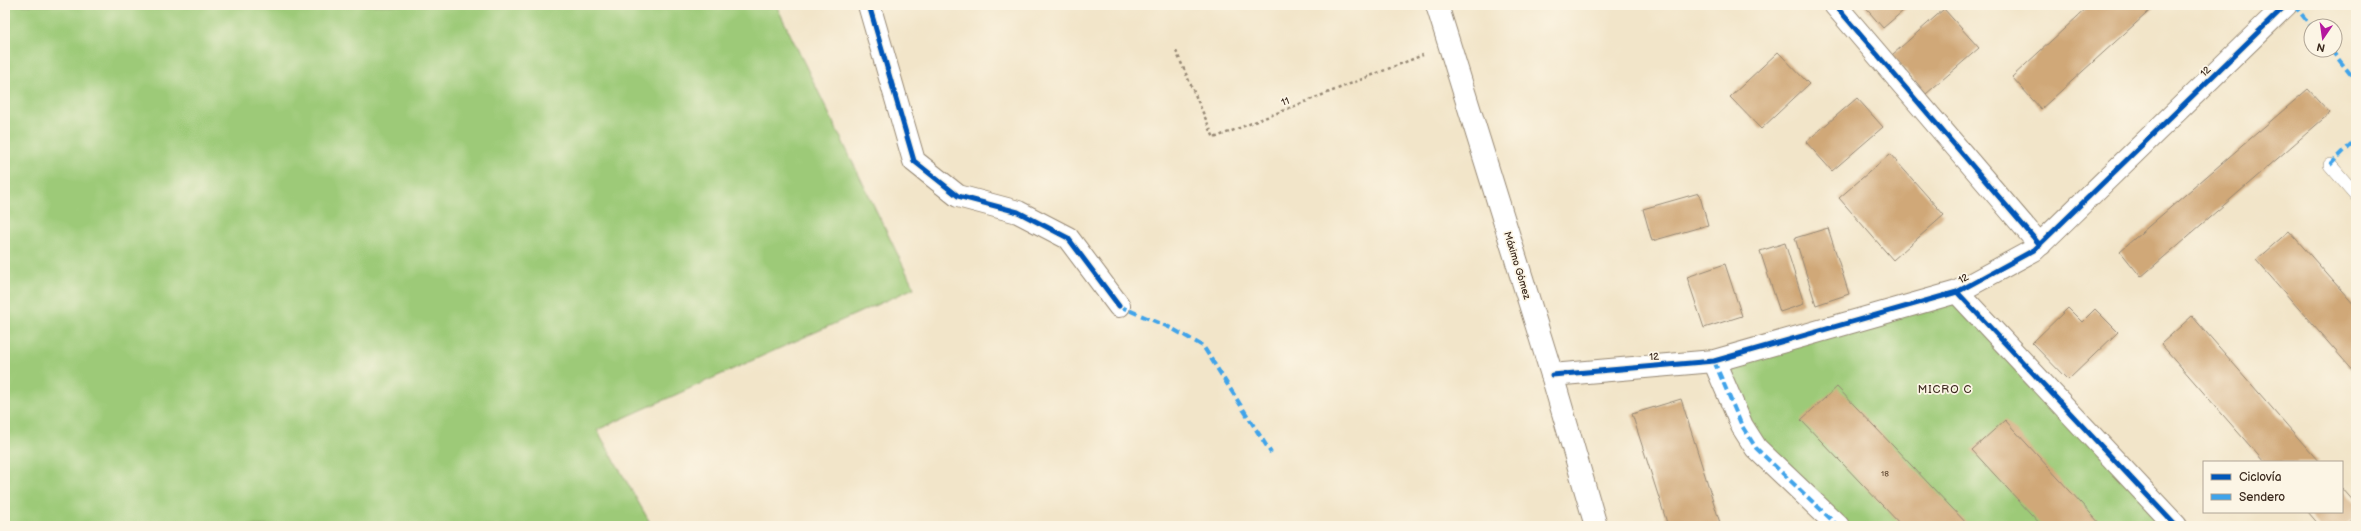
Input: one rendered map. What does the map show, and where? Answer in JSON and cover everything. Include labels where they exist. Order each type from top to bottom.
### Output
[{"type":"street","points":[[869,5],[914,161],[958,196],[1018,212],[1068,238],[1119,306]]},
{"type":"street","name":"Máximo Gómez","points":[[1438,5],[1552,374],[1596,526]]},
{"type":"street","points":[[1834,5],[2040,245]]},
{"type":"street","name":"12","points":[[1552,374],[1714,361],[1957,292],[2034,250],[2040,245],[2286,5]]},
{"type":"street","points":[[1957,292],[2176,526]]},
{"type":"street","points":[[1714,361],[1742,426],[1756,448],[1838,526]]},
{"type":"lane","points":[[2330,165],[2356,195]]},
{"type":"green space","points":[[5,5],[776,5],[914,288],[597,430],[652,526],[5,526]]},
{"type":"green space","points":[[1957,292],[2175,526],[1838,526],[1756,448],[1714,361]]},
{"type":"building","points":[[1863,5],[1910,5],[1883,28]]},
{"type":"building","points":[[2090,5],[2156,5],[2041,109],[2012,77]]},
{"type":"building","points":[[1944,9],[1979,48],[1926,94],[1892,55]]},
{"type":"building","points":[[1778,52],[1809,84],[1761,129],[1730,97]]},
{"type":"building","points":[[2308,89],[2330,113],[2141,277],[2120,251]]},
{"type":"building","points":[[1857,98],[1883,127],[1832,171],[1806,142]]},
{"type":"building","points":[[1890,154],[1944,215],[1893,260],[1839,198]]},
{"type":"building","points":[[1699,193],[1708,225],[1652,241],[1643,209]]},
{"type":"building","points":[[1828,228],[1849,294],[1816,305],[1795,238]]},
{"type":"building","points":[[2289,231],[2356,307],[2356,374],[2256,260]]},
{"type":"building","points":[[1785,243],[1804,304],[1780,312],[1760,251]]},
{"type":"building","points":[[1725,264],[1742,316],[1704,328],[1687,277]]},
{"type":"building","points":[[2068,308],[2082,322],[2095,309],[2118,332],[2068,380],[2032,343]]},
{"type":"building","points":[[2192,316],[2318,461],[2263,461],[2161,344]]},
{"type":"building","points":[[1837,387],[1969,526],[1902,526],[1801,420]]},
{"type":"building","points":[[1681,399],[1721,526],[1668,526],[1632,414]]},
{"type":"building","points":[[2005,420],[2102,526],[2042,526],[1972,450]]},
{"type":"building","points":[[2343,489],[2356,504],[2356,517],[2345,526],[2320,526],[2309,513],[2343,513]]},
{"type":"marked path","points":[[2294,5],[2305,18]]},
{"type":"marked path","points":[[2337,58],[2356,81]]},
{"type":"marked path","points":[[2330,165],[2356,139]]},
{"type":"marked path","points":[[1119,306],[1171,328],[1203,346],[1271,453]]},
{"type":"marked path","points":[[1714,361],[1742,426],[1756,448],[1838,526]]},
{"type":"cycle path","points":[[869,5],[914,161],[958,196],[1018,212],[1068,238],[1119,306]]},
{"type":"cycle path","points":[[1835,5],[2040,245]]},
{"type":"cycle path","points":[[1552,375],[1714,361],[1957,292],[2034,250],[2286,5]]},
{"type":"cycle path","points":[[1957,292],[2176,526]]},
{"type":"district","name":"MICRO C","points":[[1945,389]]}]
